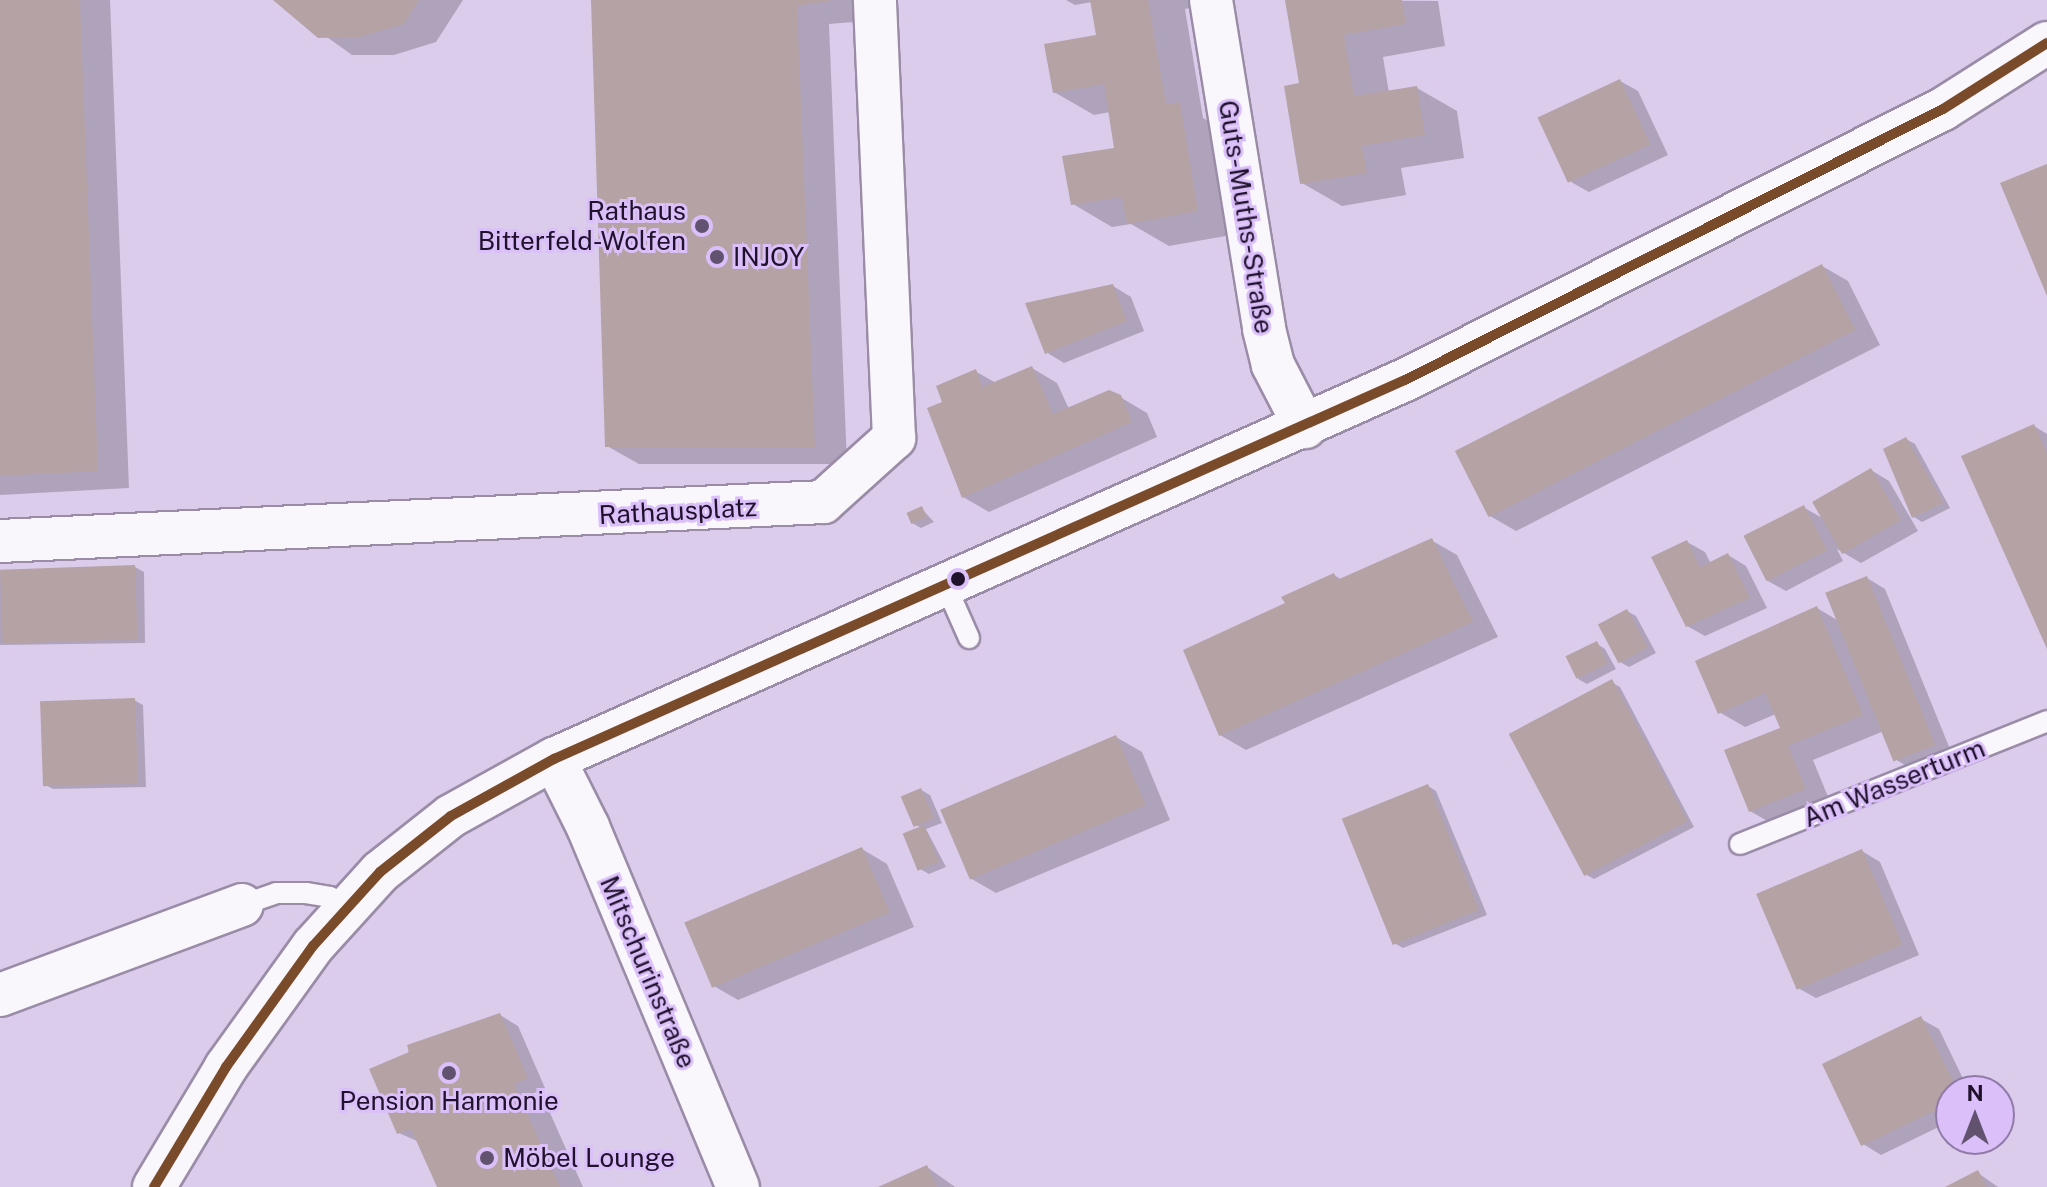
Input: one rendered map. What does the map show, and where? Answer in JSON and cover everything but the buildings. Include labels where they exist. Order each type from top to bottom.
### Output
[{"type":"street","name":"Rathausplatz","points":[[0,541],[823,502],[894,438],[875,0]]},
{"type":"street","name":"Guts-Muths-Straße","points":[[1211,0],[1264,329],[1273,365],[1305,427]]},
{"type":"street","points":[[154,1187],[270,1002],[345,908],[410,846],[554,759],[1305,427],[1929,116],[2046,46]]},
{"type":"street","name":"Mitschurinstraße","points":[[554,759],[588,827],[738,1187]]},
{"type":"street","points":[[0,995],[242,905]]},
{"type":"lane","points":[[946,586],[969,638]]},
{"type":"lane","name":"Am Wasserturm","points":[[1740,844],[2047,721]]},
{"type":"lane","points":[[242,905],[276,893],[306,893],[330,897],[345,908]]},
{"type":"transit line","points":[[154,1187],[226,1067],[313,946],[380,872],[451,816],[554,759],[1405,380],[1943,109],[2047,43]]},
{"type":"place","name":"Rathaus Bitterfeld-Wolfen","points":[[702,226]]},
{"type":"place","name":"INJOY","points":[[717,257]]},
{"type":"place","name":"Pension Harmonie","points":[[449,1073]]},
{"type":"place","name":"Möbel Lounge","points":[[487,1158]]}]
